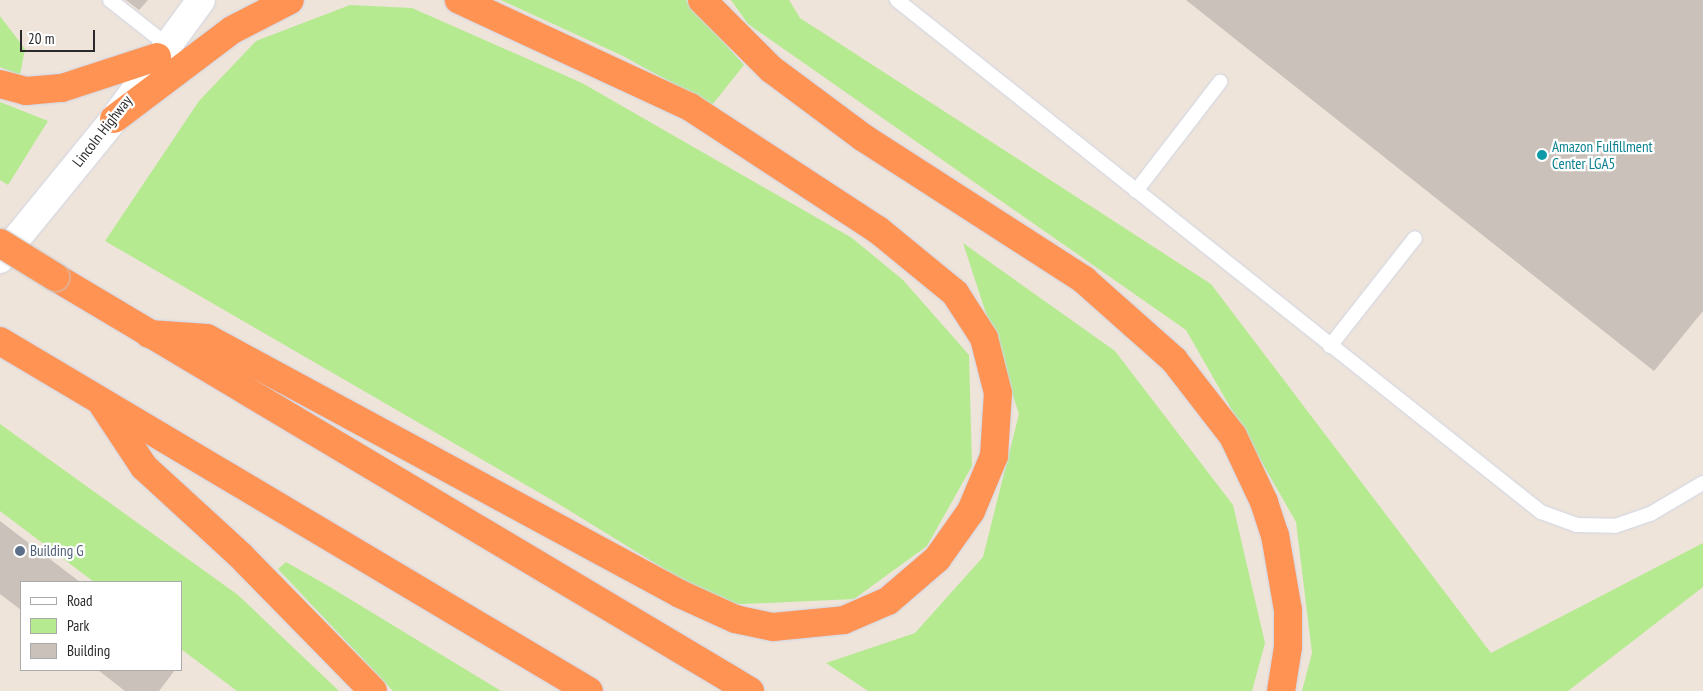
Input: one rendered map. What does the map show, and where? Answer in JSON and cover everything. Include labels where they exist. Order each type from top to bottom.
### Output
[{"type":"highway","points":[[114,119],[232,30],[290,0]]},
{"type":"highway","points":[[150,334],[207,338],[680,594],[735,619],[773,627],[844,620],[888,601],[937,559],[971,511],[994,456],[998,393],[984,338],[955,293],[878,230],[690,107],[459,0]]},
{"type":"highway","points":[[702,0],[771,69],[864,138],[1084,280],[1174,360],[1233,436],[1264,502],[1276,535],[1288,610],[1288,647],[1281,691]]},
{"type":"highway","points":[[0,84],[26,91],[62,88],[162,51]]},
{"type":"highway","points":[[0,243],[750,691]]},
{"type":"highway","points":[[1,342],[100,399],[589,691]]},
{"type":"highway","points":[[100,399],[144,467],[240,555],[373,691]]},
{"type":"street","name":"Lincoln Highway","points":[[0,259],[114,119],[201,0]]},
{"type":"lane","points":[[110,0],[162,51]]},
{"type":"lane","points":[[897,0],[1526,502],[1559,519],[1591,527],[1621,525],[1652,514],[1703,483]]},
{"type":"lane","points":[[1136,191],[1220,82]]},
{"type":"lane","points":[[1330,346],[1415,238]]},
{"type":"green space","points":[[501,0],[686,0],[744,65],[712,105],[623,56]]},
{"type":"green space","points":[[731,0],[789,0],[800,18],[1211,284],[1491,653],[1703,543],[1703,587],[1568,691],[1302,691],[1312,653],[1296,522],[1186,330],[748,24]]},
{"type":"green space","points":[[350,5],[412,8],[582,83],[852,238],[903,280],[969,355],[972,466],[927,546],[854,599],[723,605],[557,503],[105,241],[199,101],[256,41]]},
{"type":"green space","points":[[0,16],[25,49],[20,75],[0,67]]},
{"type":"green space","points":[[0,102],[48,121],[8,185],[0,180]]},
{"type":"green space","points":[[963,243],[1115,351],[1233,505],[1265,643],[1252,691],[868,691],[826,663],[915,633],[983,557],[1019,414]]},
{"type":"green space","points":[[0,424],[238,595],[339,691],[237,691],[182,650],[182,581],[93,581],[0,511]]},
{"type":"green space","points":[[286,562],[501,691],[393,691],[278,569]]},
{"type":"building","points":[[126,0],[148,0],[139,10]]},
{"type":"building","name":"Amazon Fulfillment Center LGA5","points":[[1186,0],[1703,0],[1703,311],[1654,371]]},
{"type":"building","name":"Building G","points":[[0,521],[79,581],[20,581],[20,609],[0,594]]},
{"type":"building","points":[[99,671],[174,671],[159,691],[125,691]]},
{"type":"place","name":"Amazon Fulfillment Center LGA5","points":[[1542,155]]},
{"type":"place","name":"Building G","points":[[20,551]]}]
